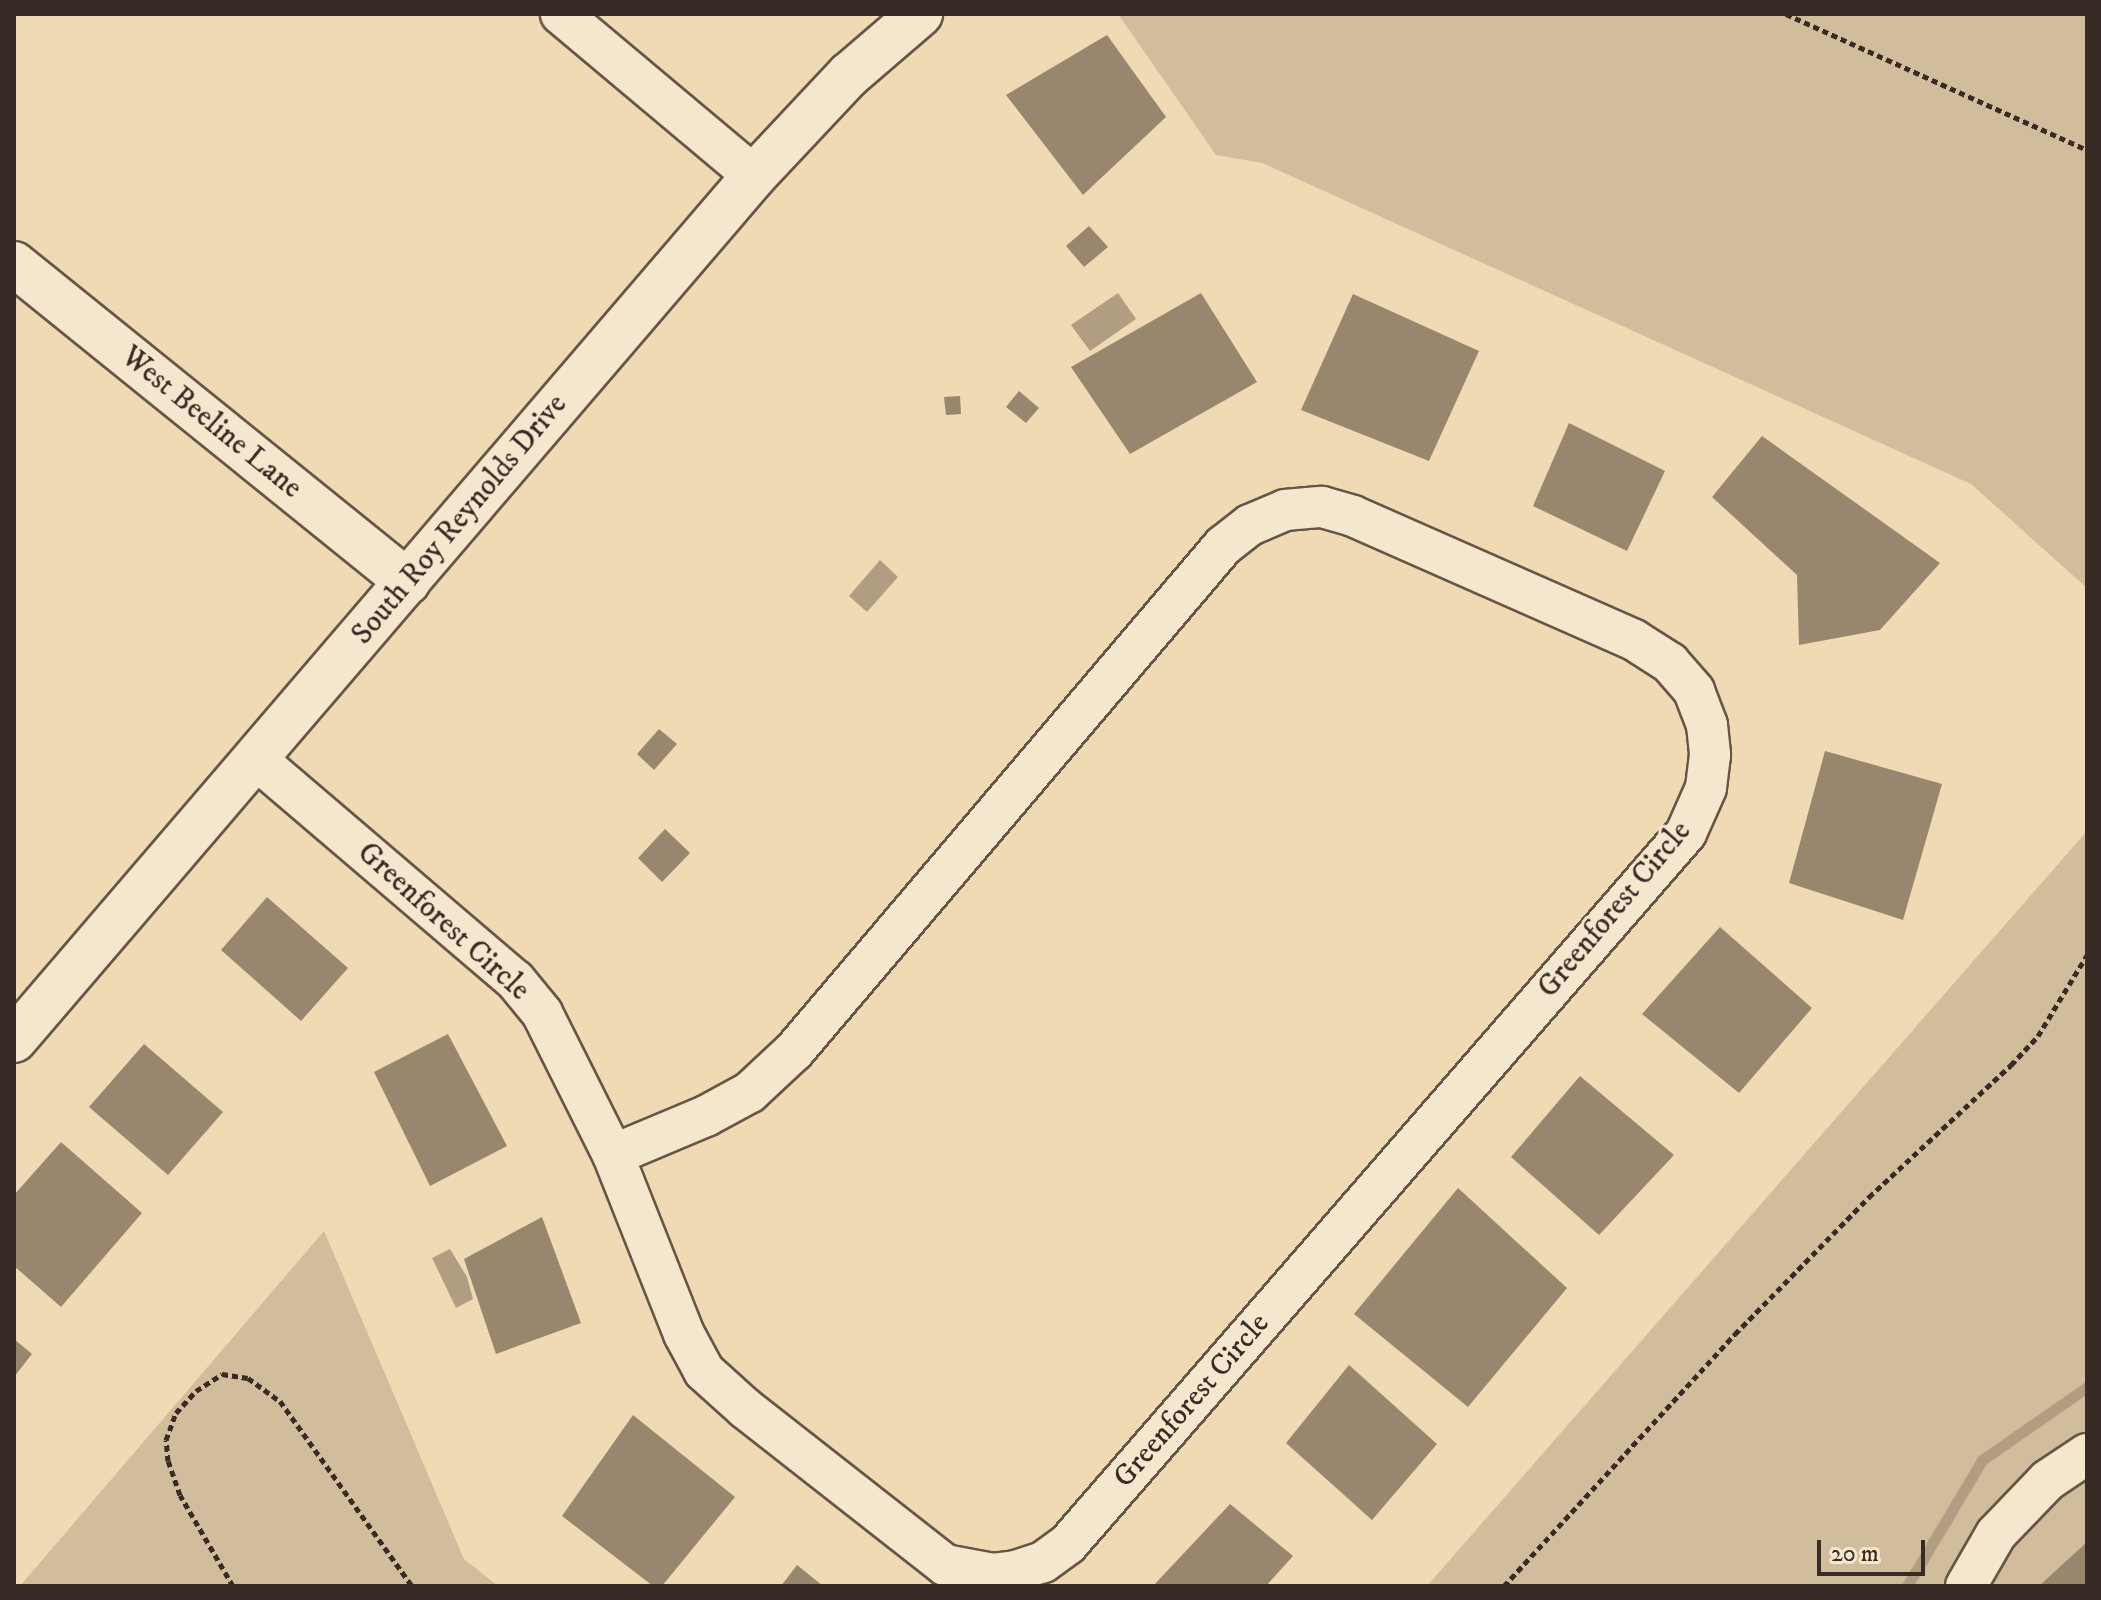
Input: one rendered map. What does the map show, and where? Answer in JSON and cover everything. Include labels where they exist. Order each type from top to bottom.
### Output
[{"type":"street","points":[[561,14],[754,176]]},
{"type":"street","name":"South Roy Reynolds Drive","points":[[14,1040],[257,760],[754,176],[849,75],[920,14]]},
{"type":"street","name":"West Beeline Lane","points":[[14,264],[408,582]]},
{"type":"street","name":"Greenforest Circle","points":[[257,760],[515,980],[542,1013],[613,1155],[684,1334],[704,1371],[746,1409],[945,1565],[993,1574],[1016,1571],[1043,1562],[1079,1532],[1686,833],[1706,788],[1710,755],[1707,725],[1694,691],[1670,663],[1634,640],[1353,516],[1322,507],[1285,510],[1250,525],[1223,546],[794,1051],[750,1092],[706,1116],[613,1155]]},
{"type":"street","points":[[1966,1586],[1996,1534],[2048,1480],[2087,1454]]},
{"type":"path","points":[[1786,14],[2087,150]]},
{"type":"path","points":[[1504,1586],[1735,1334],[1869,1197],[2038,1036],[2087,955]]},
{"type":"path","points":[[233,1586],[180,1495],[168,1461],[166,1440],[176,1413],[196,1391],[222,1374],[248,1378],[280,1401],[412,1586]]},
{"type":"shaded area","points":[[1118,14],[2087,14],[2087,588],[1971,484],[1262,163],[1216,155]]},
{"type":"shaded area","points":[[1118,293],[1136,319],[1090,351],[1071,325]]},
{"type":"shaded area","points":[[880,560],[898,577],[867,612],[849,596]]},
{"type":"shaded area","points":[[2087,831],[2087,1586],[1427,1586]]},
{"type":"shaded area","points":[[324,1231],[464,1559],[498,1586],[20,1586]]},
{"type":"shaded area","points":[[450,1249],[467,1277],[473,1299],[456,1308],[432,1258]]},
{"type":"building","points":[[1107,35],[1166,117],[1083,195],[1006,95]]},
{"type":"building","points":[[1089,226],[1108,247],[1084,267],[1066,246]]},
{"type":"building","points":[[1201,293],[1257,382],[1130,454],[1071,367]]},
{"type":"building","points":[[1353,294],[1479,351],[1429,461],[1301,410]]},
{"type":"building","points":[[1019,391],[1039,408],[1026,423],[1006,407]]},
{"type":"building","points":[[960,396],[961,414],[946,415],[944,397]]},
{"type":"building","points":[[1569,423],[1665,471],[1627,551],[1533,506]]},
{"type":"building","points":[[1762,436],[1940,563],[1880,630],[1799,645],[1797,575],[1712,497]]},
{"type":"building","points":[[659,729],[677,744],[654,770],[637,754]]},
{"type":"building","points":[[1825,751],[1942,784],[1903,920],[1789,883]]},
{"type":"building","points":[[665,829],[690,853],[662,882],[638,858]]},
{"type":"building","points":[[267,897],[348,968],[301,1021],[221,950]]},
{"type":"building","points":[[1720,927],[1812,1008],[1739,1093],[1642,1014]]},
{"type":"building","points":[[448,1034],[507,1146],[430,1186],[374,1072]]},
{"type":"building","points":[[144,1044],[223,1112],[168,1175],[89,1107]]},
{"type":"building","points":[[1580,1076],[1674,1155],[1599,1235],[1511,1157]]},
{"type":"building","points":[[61,1142],[142,1213],[61,1307],[14,1266],[14,1195]]},
{"type":"building","points":[[1458,1188],[1567,1288],[1468,1407],[1354,1314]]},
{"type":"building","points":[[542,1217],[581,1323],[496,1354],[464,1259]]},
{"type":"building","points":[[14,1339],[32,1354],[14,1377]]},
{"type":"building","points":[[1349,1365],[1437,1444],[1372,1520],[1286,1443]]},
{"type":"building","points":[[633,1415],[735,1497],[662,1586],[653,1586],[562,1516]]},
{"type":"building","points":[[1230,1504],[1293,1556],[1266,1586],[1153,1586]]},
{"type":"building","points":[[2087,1542],[2087,1586],[2039,1586]]},
{"type":"building","points":[[797,1565],[823,1586],[781,1586]]},
{"type":"waterway","points":[[1907,1586],[1982,1460],[2087,1387]]}]
